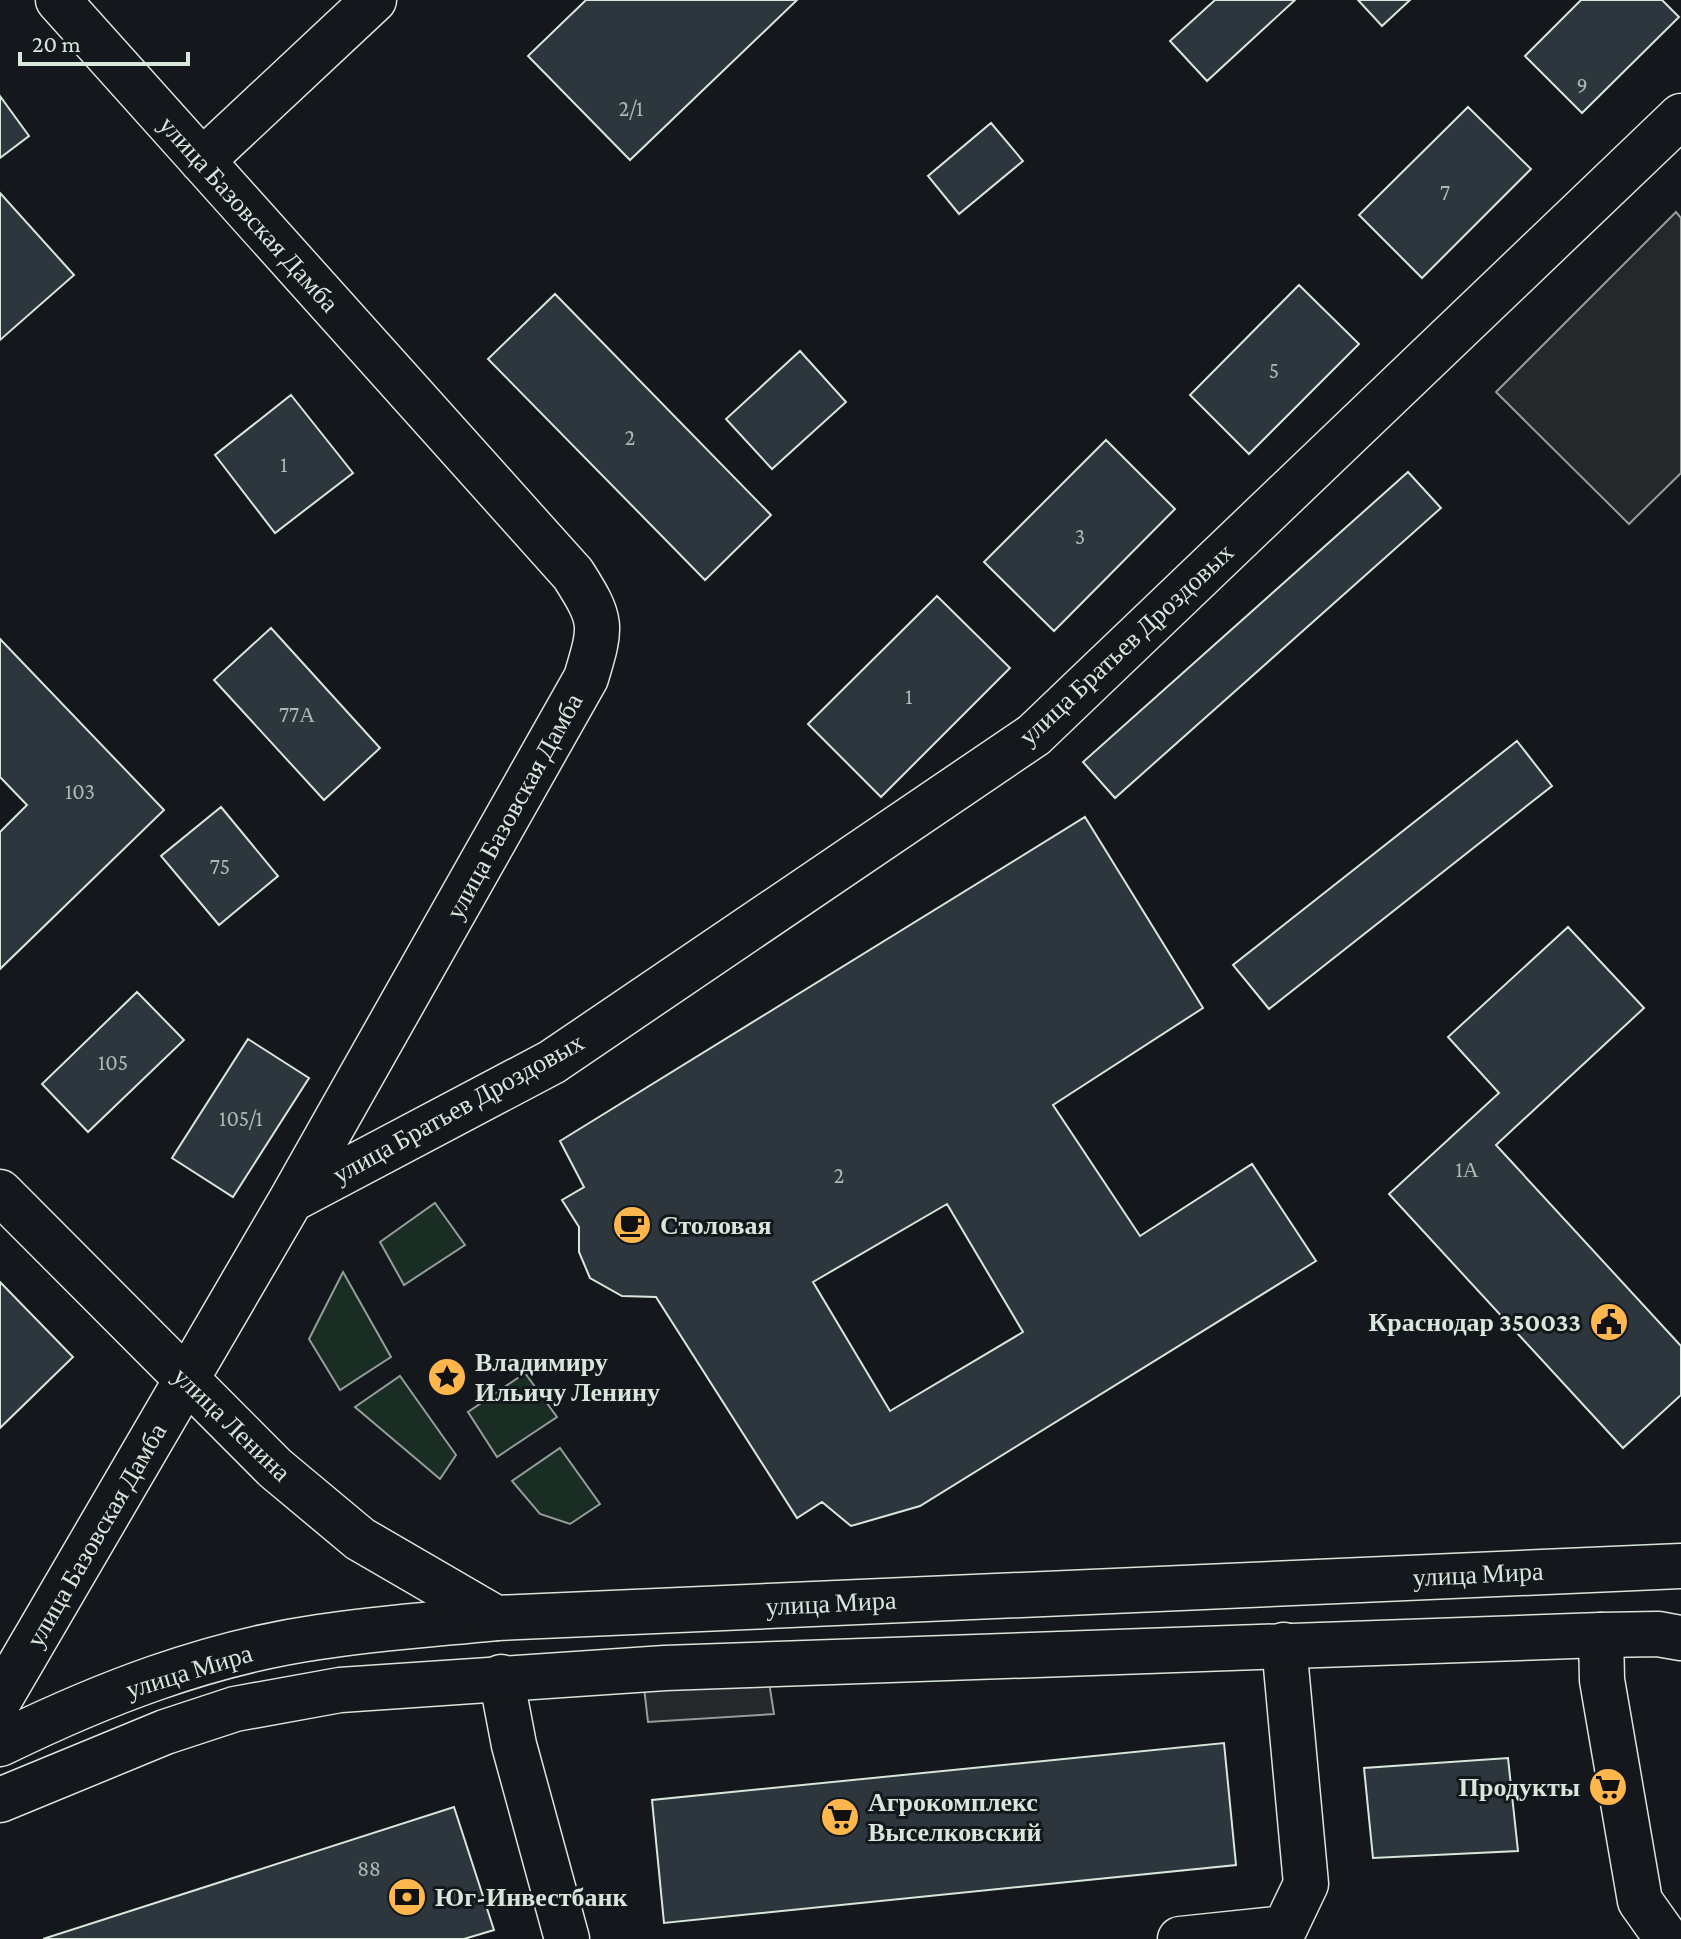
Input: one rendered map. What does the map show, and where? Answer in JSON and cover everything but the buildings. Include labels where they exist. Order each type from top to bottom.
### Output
[{"type":"street","name":"улица Базовская Дамба","points":[[0,1699],[68,1588],[184,1380],[291,1200],[586,678],[596,644],[597,612],[573,574],[58,0]]},
{"type":"street","points":[[202,161],[374,0]]},
{"type":"street","name":"улица Братьев Дроздовых","points":[[291,1200],[552,1062],[1034,735],[1681,116]]},
{"type":"street","name":"улица Ленина","points":[[0,1192],[275,1468],[360,1539],[496,1618]]},
{"type":"street","name":"улица Мира","points":[[0,1744],[101,1699],[194,1665],[317,1637],[496,1618],[1681,1566]]},
{"type":"street","name":"улица Мира","points":[[0,1800],[165,1732],[235,1709],[340,1690],[501,1677],[1284,1645],[1601,1635],[1658,1634],[1681,1638]]},
{"type":"street","points":[[1601,1635],[1602,1680],[1640,1901],[1667,1939]]},
{"type":"street","points":[[1180,1939],[1285,1928],[1306,1884],[1284,1645]]},
{"type":"street","points":[[501,1677],[514,1745],[567,1939]]},
{"type":"green space","points":[[435,1203],[465,1245],[404,1285],[380,1242]]},
{"type":"green space","points":[[343,1272],[391,1357],[340,1390],[309,1339]]},
{"type":"green space","points":[[525,1373],[557,1417],[497,1457],[468,1412]]},
{"type":"green space","points":[[400,1376],[456,1455],[440,1479],[355,1407]]},
{"type":"green space","points":[[560,1448],[600,1504],[570,1524],[540,1514],[512,1481]]},
{"type":"shaded area","points":[[1676,212],[1681,218],[1681,473],[1629,524],[1496,392]]},
{"type":"shaded area","points":[[769,1682],[774,1714],[648,1722],[644,1687]]},
{"type":"place","name":"Столовая","points":[[632,1225]]},
{"type":"place","name":"Краснодар 350033","points":[[1609,1322]]},
{"type":"place","name":"Владимиру Ильичу Ленину","points":[[447,1377]]},
{"type":"place","name":"Продукты","points":[[1608,1787]]},
{"type":"place","name":"Агрокомплекс Выселковский","points":[[840,1817]]},
{"type":"place","name":"Юг-Инвестбанк","points":[[407,1897]]}]
